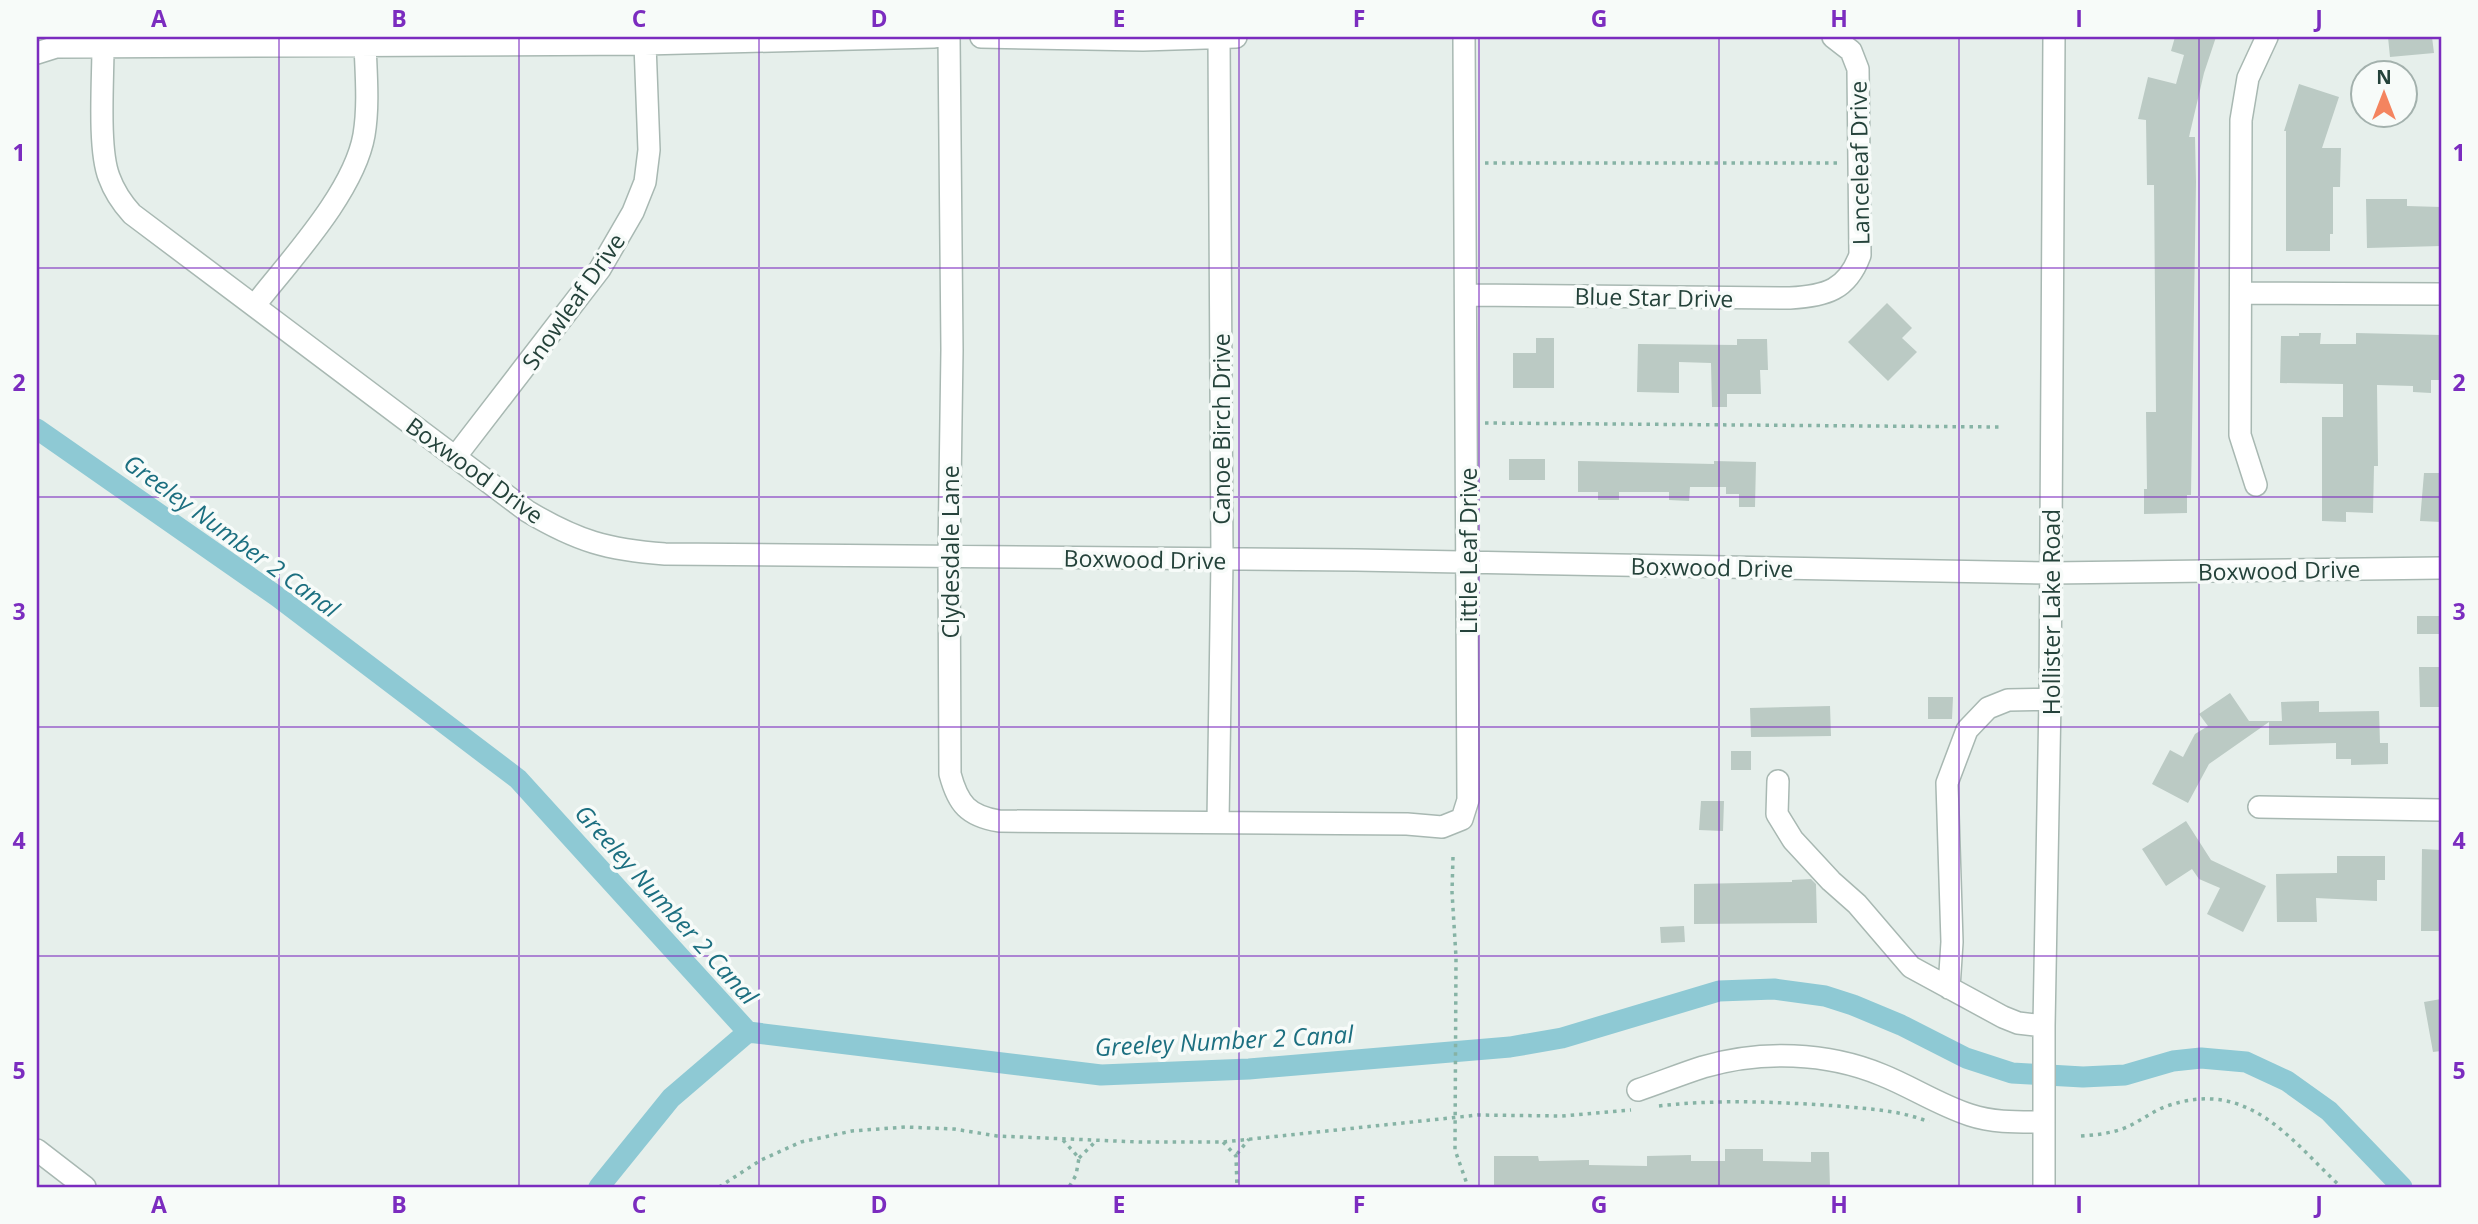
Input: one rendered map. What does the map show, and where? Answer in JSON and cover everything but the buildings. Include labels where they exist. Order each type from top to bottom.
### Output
[{"type":"street","points":[[37,53],[56,47],[645,44],[934,37]]},
{"type":"street","name":"Clydesdale Lane","points":[[949,37],[952,336],[950,774],[956,796],[969,810],[984,819],[999,821],[1218,821]]},
{"type":"street","points":[[981,37],[1143,40],[1236,37]]},
{"type":"street","name":"Canoe Birch Drive","points":[[1218,821],[1222,560],[1219,37]]},
{"type":"street","name":"Little Leaf Drive","points":[[1218,821],[1442,827],[1462,819],[1468,800],[1464,37]]},
{"type":"street","name":"Hollister Lake Road","points":[[2044,1187],[2054,37]]},
{"type":"street","points":[[2256,485],[2240,435],[2241,120],[2248,78],[2267,37]]},
{"type":"street","name":"Lanceleaf Drive","points":[[1836,38],[1851,51],[1858,69],[1860,256],[1853,274],[1840,286]]},
{"type":"street","points":[[255,305],[330,208],[354,170],[365,133],[365,44]]},
{"type":"street","name":"Snowleaf Drive","points":[[456,456],[600,270],[633,212],[645,182],[649,150],[645,44]]},
{"type":"street","name":"Boxwood Drive","points":[[103,47],[104,154],[108,175],[115,191],[132,214],[527,511],[560,531],[592,544],[629,551],[2051,573],[2441,568]]},
{"type":"street","name":"Blue Star Drive","points":[[1466,295],[1790,299],[1817,296],[1840,286]]},
{"type":"street","points":[[2242,293],[2441,294]]},
{"type":"street","points":[[1949,988],[1952,943],[1947,783],[1967,730],[1988,708],[2008,700],[2050,699]]},
{"type":"street","points":[[1778,781],[1777,814],[1793,840],[1831,881],[1857,904],[1911,967],[2003,1017],[2045,1034]]},
{"type":"street","points":[[2259,807],[2441,810]]},
{"type":"street","points":[[1640,1102],[1704,1067],[1782,1056],[1810,1057],[1844,1063],[1880,1074],[1970,1116],[1998,1121],[2044,1114]]},
{"type":"street","points":[[37,1150],[85,1187]]},
{"type":"path","points":[[1483,163],[1838,163]]},
{"type":"path","points":[[1483,423],[2000,427]]},
{"type":"path","points":[[1453,857],[1456,970],[1455,1150],[1468,1187]]},
{"type":"path","points":[[2081,1136],[2120,1130],[2167,1106],[2217,1098],[2240,1103],[2259,1112],[2341,1187]]},
{"type":"path","points":[[719,1187],[761,1160],[801,1142],[852,1131],[918,1127],[997,1136],[1223,1142],[1478,1115],[1562,1116],[1640,1102],[1779,1102],[1882,1110],[1916,1117],[1938,1126]]},
{"type":"path","points":[[1061,1139],[1079,1158]]},
{"type":"path","points":[[1236,1186],[1236,1156],[1239,1148],[1249,1139]]},
{"type":"path","points":[[1069,1187],[1076,1175],[1079,1158],[1098,1140]]},
{"type":"path","points":[[1223,1142],[1236,1156]]},
{"type":"waterway","name":"Greeley Number 2 Canal","points":[[37,429],[278,597],[518,779],[748,1032],[1101,1075],[1249,1069],[1510,1047],[1562,1038],[1719,991],[1774,989],[1825,996],[1853,1005],[1901,1025],[1966,1058],[2012,1073],[2083,1077],[2125,1075],[2173,1061],[2201,1058],[2246,1062],[2287,1081],[2329,1111],[2402,1187]]},
{"type":"waterway","points":[[599,1187],[671,1098],[748,1032]]}]
